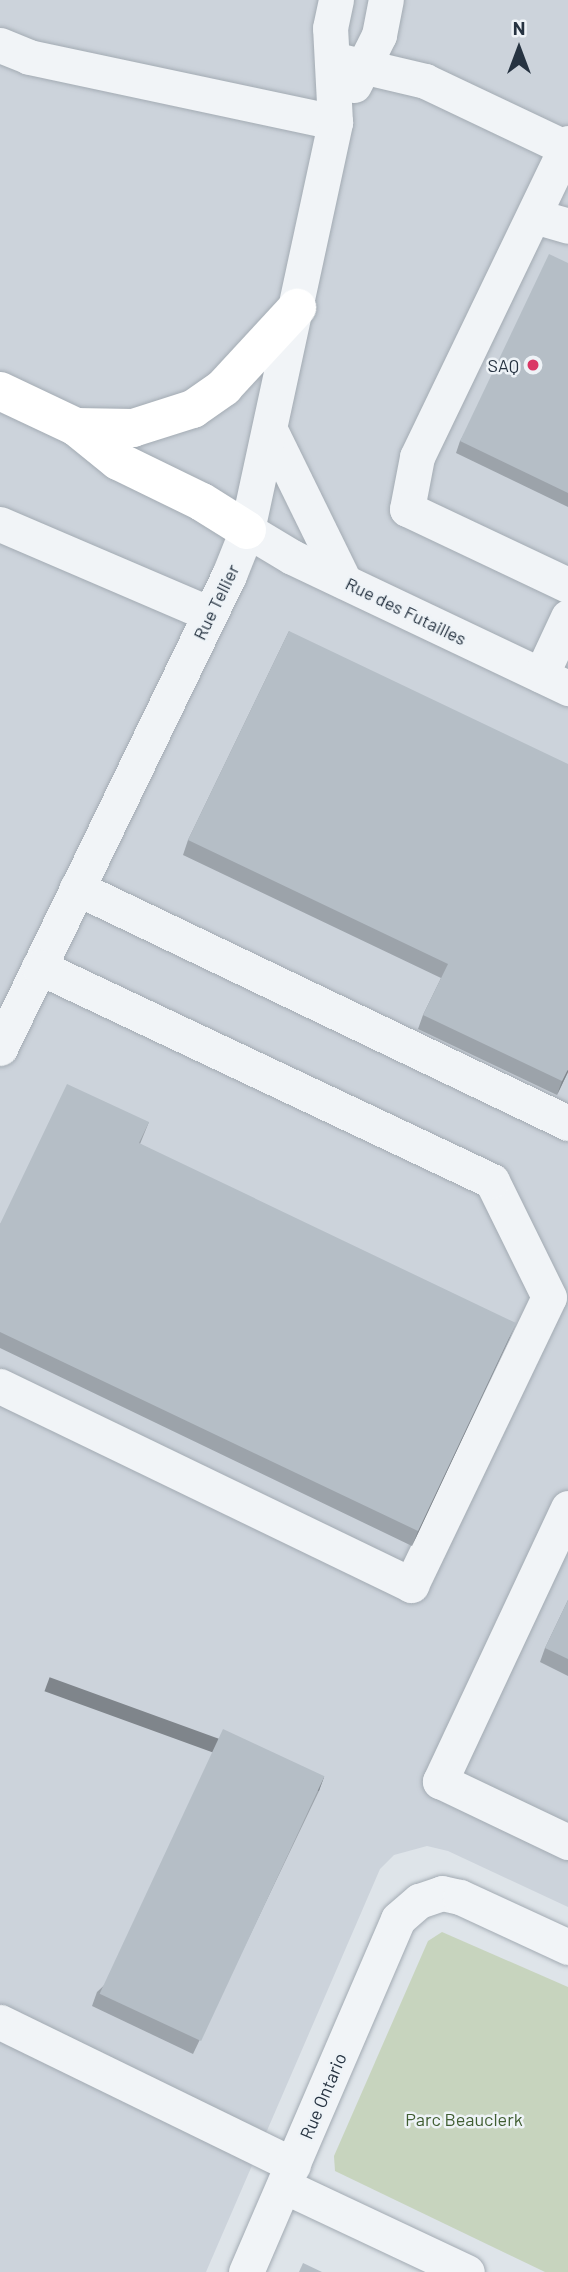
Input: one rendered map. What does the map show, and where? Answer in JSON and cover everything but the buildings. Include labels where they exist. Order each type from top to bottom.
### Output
[{"type":"highway","points":[[76,427],[133,428],[193,409],[224,387],[296,308]]},
{"type":"highway","points":[[0,391],[76,427],[118,461],[202,502],[247,530]]},
{"type":"street","name":"Rue Tellier","points":[[336,0],[330,28],[348,62]]},
{"type":"street","name":"Rue Tellier","points":[[0,1048],[210,614],[247,530],[271,432],[348,62],[379,35],[386,0]]},
{"type":"street","points":[[0,45],[29,57],[335,122]]},
{"type":"street","points":[[348,62],[425,81],[567,145],[417,457],[407,509],[568,585]]},
{"type":"street","points":[[534,216],[568,226]]},
{"type":"street","points":[[271,432],[344,581]]},
{"type":"street","points":[[0,524],[210,614]]},
{"type":"street","name":"Rue des Futailles","points":[[247,530],[344,581],[554,681]]},
{"type":"street","points":[[554,681],[568,617]]},
{"type":"street","points":[[77,888],[568,1123]]},
{"type":"street","points":[[0,1386],[411,1585],[549,1297],[492,1181],[39,967]]},
{"type":"street","points":[[568,1508],[440,1781],[568,1842]]},
{"type":"street","name":"Rue Ontario","points":[[246,2272],[398,1919],[419,1901],[442,1893],[460,1897],[568,1947]]},
{"type":"street","points":[[0,2022],[467,2272]]},
{"type":"shaded area","points":[[0,0],[568,0],[568,1907],[448,1851],[427,1846],[394,1855],[380,1869],[206,2272],[0,2272]]},
{"type":"green space","name":"Parc Beauclerk","points":[[442,1932],[568,1987],[568,2272],[545,2272],[335,2171],[334,2156],[428,1941]]},
{"type":"place","name":"SAQ","points":[[533,365]]}]
